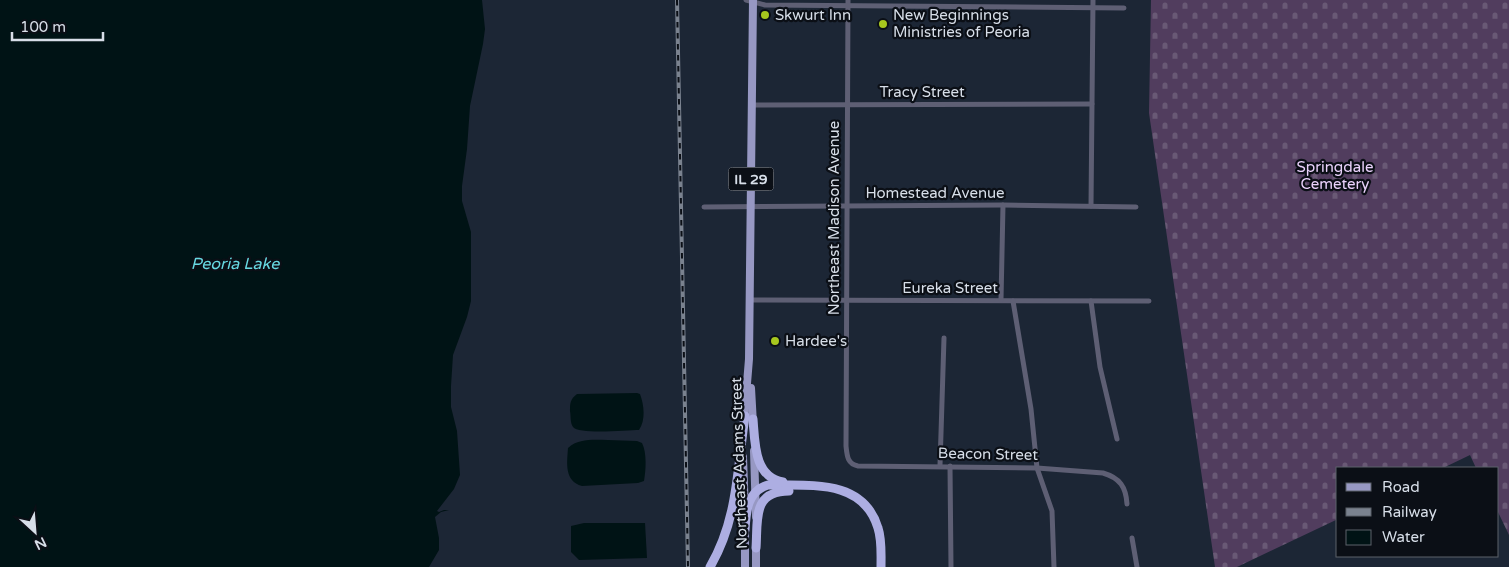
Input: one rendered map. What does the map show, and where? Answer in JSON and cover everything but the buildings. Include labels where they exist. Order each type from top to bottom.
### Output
[{"type":"highway","points":[[749,417],[758,458],[769,477],[783,482],[832,487],[847,492],[866,506],[878,528],[881,567]]},
{"type":"highway","points":[[710,567],[725,537],[733,509],[749,417]]},
{"type":"highway","points":[[745,530],[746,510],[755,491],[768,485],[823,486]]},
{"type":"highway","points":[[756,548],[759,512],[763,500],[768,495],[778,491],[831,492],[850,500],[866,516],[874,533],[875,567]]},
{"type":"main road","name":"Northeast Adams Street","points":[[751,1],[753,105],[750,149],[752,206],[749,417],[755,491],[756,567]]},
{"type":"main road","name":"Northeast Adams Street","points":[[746,567],[743,464],[749,417]]},
{"type":"street","points":[[1091,206],[1093,0]]},
{"type":"street","points":[[751,1],[765,5],[848,2],[1124,8]]},
{"type":"street","name":"Northeast Madison Avenue","points":[[848,2],[846,446],[847,456],[852,464]]},
{"type":"street","name":"Tracy Street","points":[[753,105],[1092,104]]},
{"type":"street","points":[[1001,300],[1003,205]]},
{"type":"street","name":"Homestead Avenue","points":[[704,207],[1003,205],[1136,207]]},
{"type":"street","name":"Eureka Street","points":[[750,300],[1149,301]]},
{"type":"street","points":[[1013,301],[1031,409],[1037,468],[1052,512],[1054,567]]},
{"type":"street","points":[[1091,301],[1100,367],[1117,439]]},
{"type":"street","points":[[940,466],[944,338]]},
{"type":"street","name":"Beacon Street","points":[[852,464],[858,466],[1037,468],[1103,473],[1112,476],[1122,483],[1126,492],[1127,504]]},
{"type":"street","points":[[950,466],[951,567]]},
{"type":"street","points":[[1132,538],[1137,567]]},
{"type":"green space","name":"Springdale Cemetery","points":[[1151,0],[1509,0],[1509,535],[1499,514],[1499,467],[1476,467],[1470,455],[1445,467],[1336,467],[1336,520],[1237,567],[1215,567],[1149,113]]},
{"type":"water","name":"Peoria Lake","points":[[0,0],[482,0],[485,29],[470,106],[462,186],[462,201],[471,232],[471,301],[453,355],[451,386],[451,407],[457,431],[460,475],[454,489],[437,511],[449,510],[441,512],[435,517],[439,550],[429,567],[0,567]]},
{"type":"water","points":[[577,394],[640,394],[644,412],[643,422],[639,430],[604,432],[584,431],[573,427],[570,404]]},
{"type":"water","points":[[592,440],[637,441],[642,443],[644,447],[646,467],[644,481],[638,483],[582,486],[576,484],[569,476],[568,448],[572,445]]},
{"type":"water","points":[[584,523],[645,523],[647,558],[579,560],[571,552],[571,526]]},
{"type":"railway","points":[[677,0],[688,567]]},
{"type":"place","name":"Skwurt Inn","points":[[765,15]]},
{"type":"place","name":"New Beginnings Ministries of Peoria","points":[[883,24]]},
{"type":"place","name":"Hardee's","points":[[775,341]]}]
